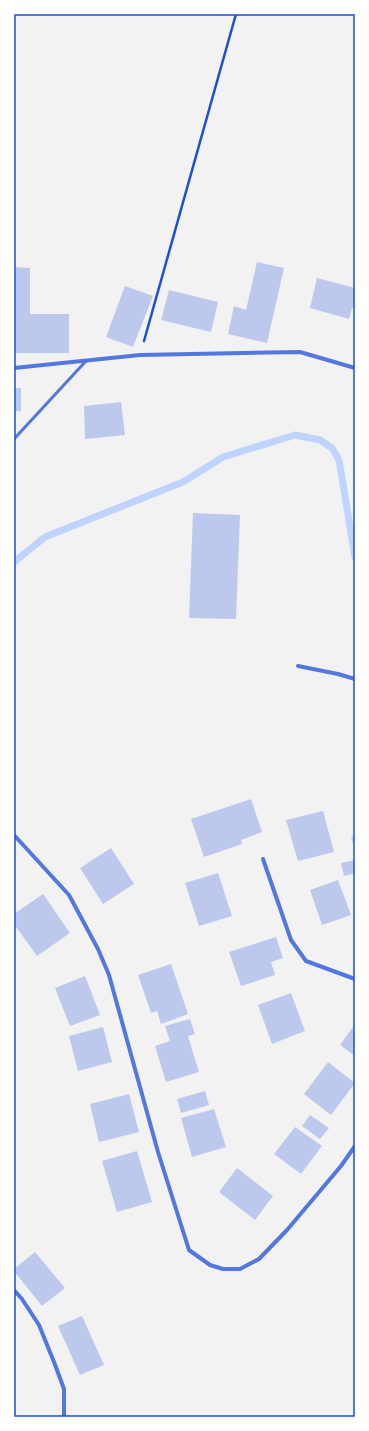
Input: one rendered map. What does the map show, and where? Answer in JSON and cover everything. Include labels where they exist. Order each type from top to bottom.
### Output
[{"type":"street","points":[[14,368],[140,355],[300,352],[355,368]]},
{"type":"street","points":[[298,666],[355,679]]},
{"type":"street","points":[[14,835],[69,895],[98,949],[109,975],[158,1152],[189,1250],[210,1265],[223,1269],[240,1269],[259,1259],[287,1230],[341,1166],[355,1146]]},
{"type":"street","points":[[263,859],[291,940],[306,961],[355,979]]},
{"type":"street","points":[[14,1290],[22,1299],[39,1326],[54,1362],[64,1389],[64,1417]]},
{"type":"lane","points":[[14,439],[86,361]]},
{"type":"path","points":[[140,355],[236,14]]},
{"type":"building","points":[[257,262],[284,268],[267,343],[228,334],[234,306],[246,310]]},
{"type":"building","points":[[14,267],[30,268],[30,314],[69,314],[69,353],[14,353]]},
{"type":"building","points":[[317,278],[355,288],[355,309],[352,308],[349,319],[310,308]]},
{"type":"building","points":[[125,286],[153,296],[133,347],[106,337]]},
{"type":"building","points":[[169,290],[218,302],[211,332],[161,320]]},
{"type":"building","points":[[14,388],[21,388],[21,411],[14,411]]},
{"type":"building","points":[[121,402],[125,435],[85,439],[84,406]]},
{"type":"building","points":[[193,513],[240,515],[236,619],[189,618]]},
{"type":"building","points":[[251,799],[262,832],[241,840],[242,844],[204,857],[191,819]]},
{"type":"building","points":[[323,811],[334,852],[298,861],[286,820]]},
{"type":"building","points":[[355,836],[355,850],[351,837]]},
{"type":"building","points":[[111,848],[134,884],[103,904],[80,868]]},
{"type":"building","points":[[355,860],[355,873],[344,876],[341,863]]},
{"type":"building","points":[[218,873],[232,916],[199,926],[185,883]]},
{"type":"building","points":[[338,880],[351,915],[322,925],[310,890]]},
{"type":"building","points":[[43,894],[70,933],[37,956],[14,924],[14,914]]},
{"type":"building","points":[[276,937],[283,958],[271,962],[275,975],[241,986],[229,952]]},
{"type":"building","points":[[171,964],[188,1014],[161,1024],[157,1011],[151,1013],[138,975]]},
{"type":"building","points":[[85,976],[100,1015],[70,1026],[55,988]]},
{"type":"building","points":[[291,993],[305,1031],[272,1044],[258,1005]]},
{"type":"building","points":[[190,1019],[195,1034],[188,1036],[199,1072],[166,1082],[155,1046],[170,1041],[165,1026]]},
{"type":"building","points":[[355,1024],[355,1056],[340,1045]]},
{"type":"building","points":[[103,1027],[112,1062],[78,1071],[69,1036]]},
{"type":"building","points":[[328,1062],[355,1083],[331,1115],[304,1094]]},
{"type":"building","points":[[205,1091],[209,1105],[181,1113],[177,1099]]},
{"type":"building","points":[[129,1094],[139,1132],[99,1142],[90,1104]]},
{"type":"building","points":[[214,1109],[226,1147],[192,1157],[181,1118]]},
{"type":"building","points":[[310,1115],[329,1128],[320,1139],[302,1126]]},
{"type":"building","points":[[295,1127],[322,1146],[301,1174],[274,1154]]},
{"type":"building","points":[[137,1151],[152,1202],[117,1212],[102,1161]]},
{"type":"building","points":[[237,1168],[273,1196],[255,1220],[219,1192]]},
{"type":"building","points":[[35,1252],[65,1288],[42,1306],[14,1271],[14,1269]]},
{"type":"building","points":[[82,1316],[104,1365],[80,1375],[58,1326]]},
{"type":"waterway","points":[[14,562],[45,537],[183,482],[223,457],[295,435],[320,440],[332,448],[339,460],[355,557]]}]
